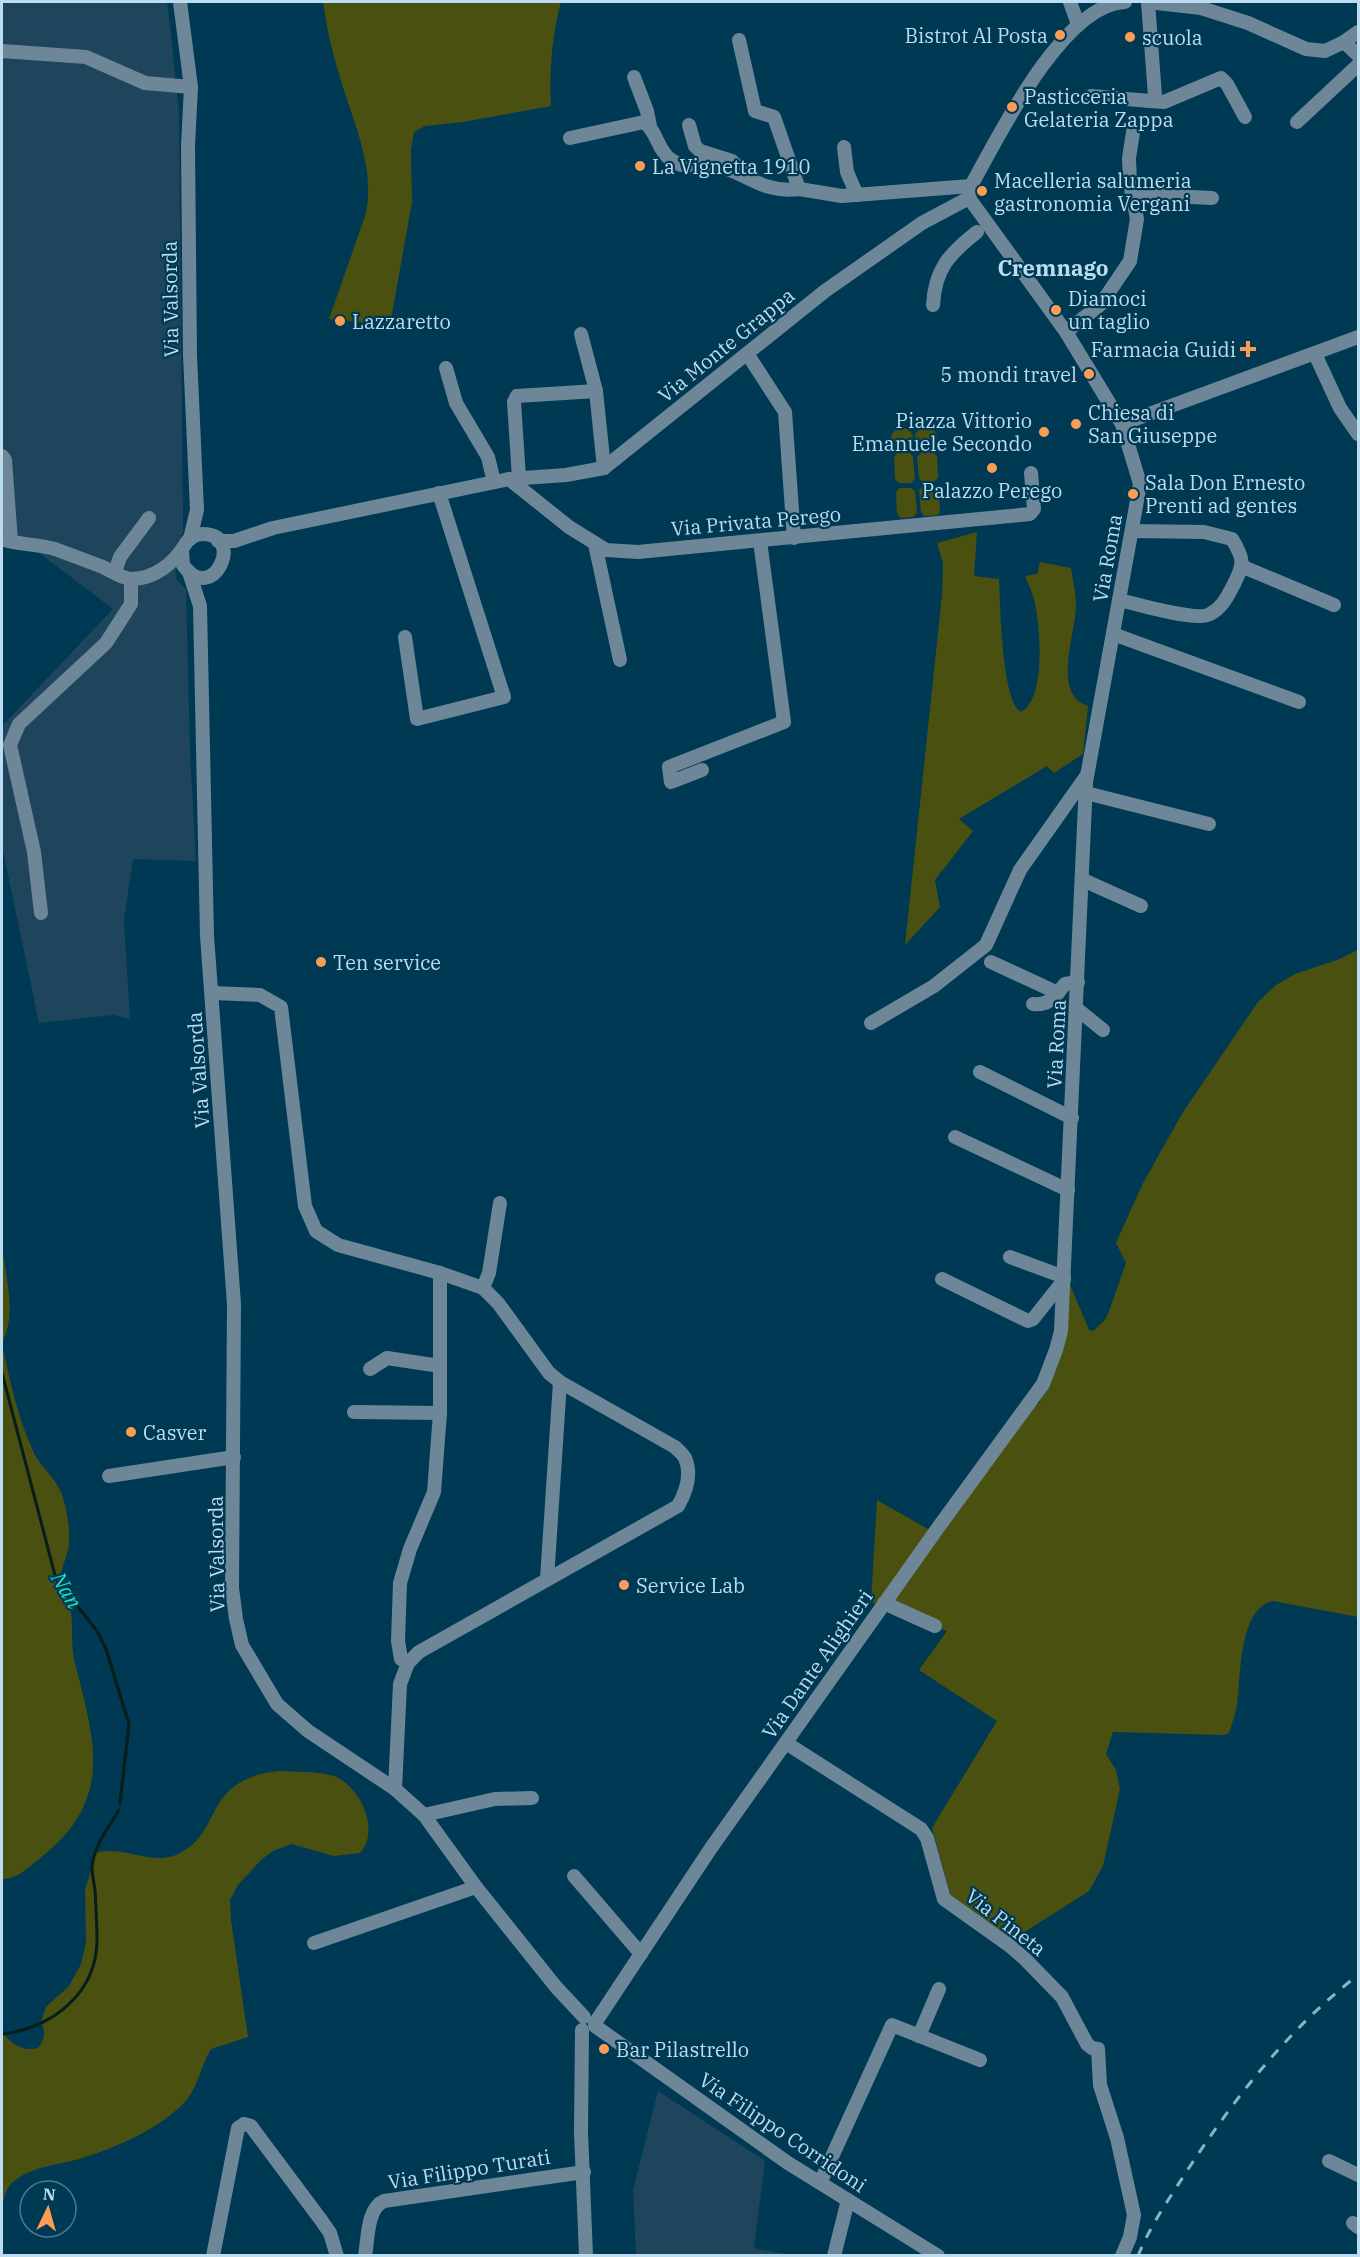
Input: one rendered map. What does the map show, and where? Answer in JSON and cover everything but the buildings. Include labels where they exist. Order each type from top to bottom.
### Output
[{"type":"street","name":"Via Valsorda","points":[[180,2],[191,87],[188,146],[190,355],[196,510],[186,545]]},
{"type":"street","points":[[1070,2],[1078,24]]},
{"type":"street","points":[[634,77],[647,111],[650,126],[663,153],[673,161],[687,167],[701,163],[712,164],[749,178],[767,188],[783,191],[799,189],[842,196],[970,192],[1007,121],[1048,58],[1078,24],[1101,9],[1123,2]]},
{"type":"street","points":[[1150,101],[1155,96],[1148,2],[1201,8],[1248,23],[1306,49],[1325,51],[1359,32]]},
{"type":"street","points":[[739,40],[755,111],[774,117],[799,189]]},
{"type":"street","points":[[1344,42],[1359,55]]},
{"type":"street","points":[[2,51],[86,57],[145,83],[191,87]]},
{"type":"street","points":[[1297,122],[1359,65]]},
{"type":"street","points":[[1091,96],[1164,102],[1221,78],[1227,84],[1245,117]]},
{"type":"street","points":[[570,138],[639,122],[650,126]]},
{"type":"street","points":[[689,125],[695,146],[700,150],[732,161],[749,178]]},
{"type":"street","points":[[1066,332],[1101,304],[1130,261],[1137,219],[1129,158],[1134,126]]},
{"type":"street","points":[[844,147],[847,172],[856,195]]},
{"type":"street","name":"Via Roma","points":[[970,192],[1066,332],[1122,424],[1140,484],[1086,793],[1064,1278],[1061,1331],[1056,1350]]},
{"type":"street","name":"Via Monte Grappa","points":[[214,538],[234,541],[273,528],[494,482],[566,475],[604,468],[748,355],[825,291],[970,192]]},
{"type":"street","points":[[1132,194],[1212,198]]},
{"type":"street","points":[[933,305],[933,288],[946,259],[977,232]]},
{"type":"street","points":[[580,333],[596,391],[604,468]]},
{"type":"street","points":[[1122,424],[1359,337]]},
{"type":"street","points":[[1315,354],[1340,408],[1359,434]]},
{"type":"street","points":[[748,355],[785,412],[794,538]]},
{"type":"street","points":[[446,368],[456,403],[488,458],[494,482]]},
{"type":"street","points":[[514,479],[514,399],[517,396],[596,391]]},
{"type":"street","points":[[2,456],[5,460],[6,540],[53,549],[131,579],[149,576],[165,567],[186,545],[202,534],[214,538],[225,557],[223,564],[214,574],[201,577],[178,566],[165,567]]},
{"type":"street","name":"Via Privata Perego","points":[[514,479],[569,527],[595,544],[606,550],[638,552],[1030,514],[1034,509],[1031,473]]},
{"type":"street","points":[[405,637],[417,719],[504,697],[439,493]]},
{"type":"street","name":"Via Valsorda","points":[[196,510],[214,538]]},
{"type":"street","points":[[115,572],[120,557],[144,532],[149,518]]},
{"type":"street","points":[[1119,600],[1187,616],[1209,616],[1225,602],[1241,566],[1242,555],[1232,539],[1204,532],[1132,531]]},
{"type":"street","name":"Via Monte Grappa","points":[[225,557],[243,539]]},
{"type":"street","points":[[702,770],[671,782],[669,767],[784,722],[760,541]]},
{"type":"street","points":[[595,544],[620,660]]},
{"type":"street","points":[[186,545],[183,565],[188,571]]},
{"type":"street","points":[[1241,566],[1334,605]]},
{"type":"street","name":"Via Valsorda","points":[[188,571],[200,606]]},
{"type":"street","name":"Via Valsorda","points":[[214,574],[204,592],[200,606],[207,936],[234,1305],[232,1588],[242,1645],[277,1704],[308,1731],[395,1789],[423,1815],[476,1887],[589,2025]]},
{"type":"street","points":[[41,913],[34,852],[10,745],[20,724],[106,643],[131,604],[131,579]]},
{"type":"street","points":[[1113,634],[1299,702]]},
{"type":"street","points":[[871,1023],[934,986],[986,945],[1020,870],[1088,773]]},
{"type":"street","points":[[1086,793],[1209,824]]},
{"type":"street","points":[[1083,880],[1141,906]]},
{"type":"street","points":[[991,962],[1058,993]]},
{"type":"street","points":[[1033,1004],[1042,1005],[1052,1001],[1065,984],[1078,982]]},
{"type":"street","name":"Via Valsorda","points":[[212,993],[260,995],[281,1007],[306,1206],[316,1231],[338,1245],[440,1273]]},
{"type":"street","points":[[1077,1009],[1103,1030]]},
{"type":"street","name":"Via Roma","points":[[980,1072],[1072,1118]]},
{"type":"street","points":[[954,1137],[1068,1190]]},
{"type":"street","points":[[483,1288],[489,1273],[500,1203]]},
{"type":"street","points":[[942,1279],[1028,1321],[1033,1319],[1064,1278],[1010,1257]]},
{"type":"street","points":[[395,1789],[400,1684],[408,1663],[419,1652],[678,1506],[686,1493],[685,1457],[675,1448],[560,1382],[549,1373],[498,1303],[483,1288],[440,1273],[440,1413],[434,1491],[410,1549],[400,1582],[398,1641],[401,1659],[408,1663]]},
{"type":"street","name":"Via Dante Alighieri","points":[[589,2025],[610,2001],[786,1743],[1043,1384],[1056,1350]]},
{"type":"street","points":[[370,1369],[387,1358],[440,1366]]},
{"type":"street","points":[[547,1579],[560,1382]]},
{"type":"street","points":[[354,1412],[440,1413]]},
{"type":"street","points":[[110,1476],[234,1457]]},
{"type":"street","points":[[884,1604],[935,1626]]},
{"type":"street","name":"Via Pineta","points":[[786,1743],[921,1829],[927,1838],[944,1899],[1025,1959],[1062,1997],[1087,2044],[1098,2049],[1100,2085],[1117,2138],[1134,2215],[1130,2236],[1122,2256]]},
{"type":"street","points":[[423,1815],[495,1799],[532,1798]]},
{"type":"street","points":[[574,1876],[641,1954]]},
{"type":"street","points":[[314,1943],[476,1887]]},
{"type":"street","points":[[919,2036],[939,1989]]},
{"type":"street","points":[[586,2256],[581,2132],[583,2060],[589,2025]]},
{"type":"street","name":"Via Filippo Corridoni","points":[[589,2025],[610,2036],[788,2163],[938,2256]]},
{"type":"street","points":[[820,2183],[892,2025],[980,2060]]},
{"type":"street","points":[[213,2256],[238,2128],[244,2124],[251,2126],[321,2220],[330,2234],[337,2256]]},
{"type":"street","points":[[1329,2161],[1359,2175]]},
{"type":"street","name":"Via Filippo Turati","points":[[365,2256],[373,2211],[384,2201],[584,2172]]},
{"type":"street","points":[[834,2256],[848,2200]]},
{"type":"shaded area","points":[[2,2],[167,2],[179,114],[183,533],[175,546],[176,579],[186,589],[190,751],[196,861],[133,859],[124,920],[130,1019],[113,1015],[39,1023],[2,846],[2,726],[113,609],[5,527],[2,529]]},
{"type":"shaded area","points":[[658,2091],[765,2161],[754,2248],[791,2255],[636,2255],[633,2190]]},
{"type":"green space","points":[[323,2],[561,2],[552,54],[551,106],[463,122],[425,126],[414,132],[411,150],[412,202],[390,325],[329,319],[365,216],[368,183],[363,151],[334,55]]},
{"type":"green space","points":[[926,427],[934,430],[937,438],[934,446],[926,449],[918,446],[915,438],[918,430]]},
{"type":"green space","points":[[902,428],[910,431],[913,439],[910,447],[902,450],[894,447],[891,439],[894,431]]},
{"type":"green space","points":[[922,452],[933,452],[937,456],[938,478],[935,481],[922,482],[919,478],[917,457]]},
{"type":"green space","points":[[897,453],[910,453],[913,457],[915,479],[911,483],[899,483],[895,479],[894,458]]},
{"type":"green space","points":[[935,486],[939,489],[940,512],[938,515],[924,516],[921,512],[919,490],[923,487]]},
{"type":"green space","points":[[899,488],[911,488],[915,491],[917,513],[913,517],[901,518],[897,514],[896,493]]},
{"type":"green space","points":[[977,532],[974,576],[999,579],[1006,672],[1015,705],[1021,712],[1029,704],[1035,692],[1039,659],[1036,610],[1025,576],[1037,574],[1040,562],[1071,568],[1076,605],[1068,676],[1071,689],[1077,699],[1088,706],[1083,754],[1054,773],[1047,766],[959,819],[973,831],[935,880],[940,907],[905,945],[942,595],[943,563],[937,543]]},
{"type":"green space","points":[[1358,950],[1358,1617],[1273,1601],[1262,1606],[1253,1617],[1247,1630],[1243,1646],[1237,1706],[1229,1733],[1224,1735],[1113,1732],[1106,1754],[1116,1770],[1120,1789],[1103,1866],[1089,1891],[1012,1940],[951,1897],[932,1828],[997,1721],[919,1670],[947,1631],[871,1602],[877,1500],[940,1536],[1034,1400],[1039,1404],[1057,1361],[1069,1282],[1089,1330],[1093,1331],[1104,1321],[1126,1263],[1116,1243],[1143,1183],[1183,1112],[1258,1002],[1276,985],[1295,974],[1337,960]]},
{"type":"green space","points":[[2,1247],[10,1308],[2,1343]]},
{"type":"green space","points":[[2,1344],[15,1400],[28,1440],[37,1459],[59,1488],[65,1506],[69,1526],[69,1544],[61,1577],[61,1588],[71,1613],[73,1653],[92,1739],[93,1764],[90,1787],[82,1810],[67,1833],[24,1871],[8,1879],[2,1879]]},
{"type":"green space","points":[[279,1771],[321,1773],[343,1781],[352,1789],[365,1810],[368,1833],[366,1843],[360,1853],[334,1856],[291,1844],[273,1851],[262,1859],[238,1885],[230,1900],[231,1920],[248,2037],[211,2049],[187,2099],[160,2123],[109,2149],[28,2172],[8,2188],[2,2211],[2,2033],[14,2044],[27,2049],[38,2048],[42,2041],[44,2032],[41,2022],[46,2007],[69,1986],[81,1964],[86,1942],[85,1890],[96,1853],[115,1851],[154,1858],[176,1855],[198,1839],[222,1799],[233,1787],[255,1776]]},
{"type":"waterway","name":"Nan","points":[[2,1373],[56,1579],[97,1631],[106,1649],[129,1724],[120,1803]]},
{"type":"waterway","name":"Nan","points":[[2,2034],[38,2024],[54,2016],[80,1992],[89,1977],[95,1960],[97,1941],[93,1859],[102,1837],[119,1810]]},
{"type":"railway","points":[[1138,2256],[1171,2196],[1241,2094],[1284,2043],[1332,1996],[1358,1975]]},
{"type":"place","name":"Bistrot Al Posta","points":[[1060,35]]},
{"type":"place","name":"scuola","points":[[1130,37]]},
{"type":"place","name":"Pasticceria Gelateria Zappa","points":[[1012,107]]},
{"type":"place","name":"La Vignetta 1910","points":[[640,166]]},
{"type":"place","name":"Macelleria salumeria gastronomia Vergani","points":[[982,191]]},
{"type":"place","name":"Diamoci un taglio","points":[[1056,310]]},
{"type":"place","name":"Lazzaretto","points":[[340,321]]},
{"type":"place","name":"Farmacia Guidi","points":[[1248,349]]},
{"type":"place","name":"5 mondi travel","points":[[1089,374]]},
{"type":"place","name":"Chiesa di San Giuseppe","points":[[1076,424]]},
{"type":"place","name":"Piazza Vittorio Emanuele Secondo","points":[[1044,432]]},
{"type":"place","name":"Palazzo Perego","points":[[992,468]]},
{"type":"place","name":"Sala Don Ernesto Prenti ad gentes","points":[[1133,494]]},
{"type":"place","name":"Ten service","points":[[321,962]]},
{"type":"place","name":"Casver","points":[[131,1432]]},
{"type":"place","name":"Service Lab","points":[[624,1585]]},
{"type":"place","name":"Bar Pilastrello","points":[[604,2049]]},
{"type":"district","name":"Cremnago","points":[[1053,267]]}]
